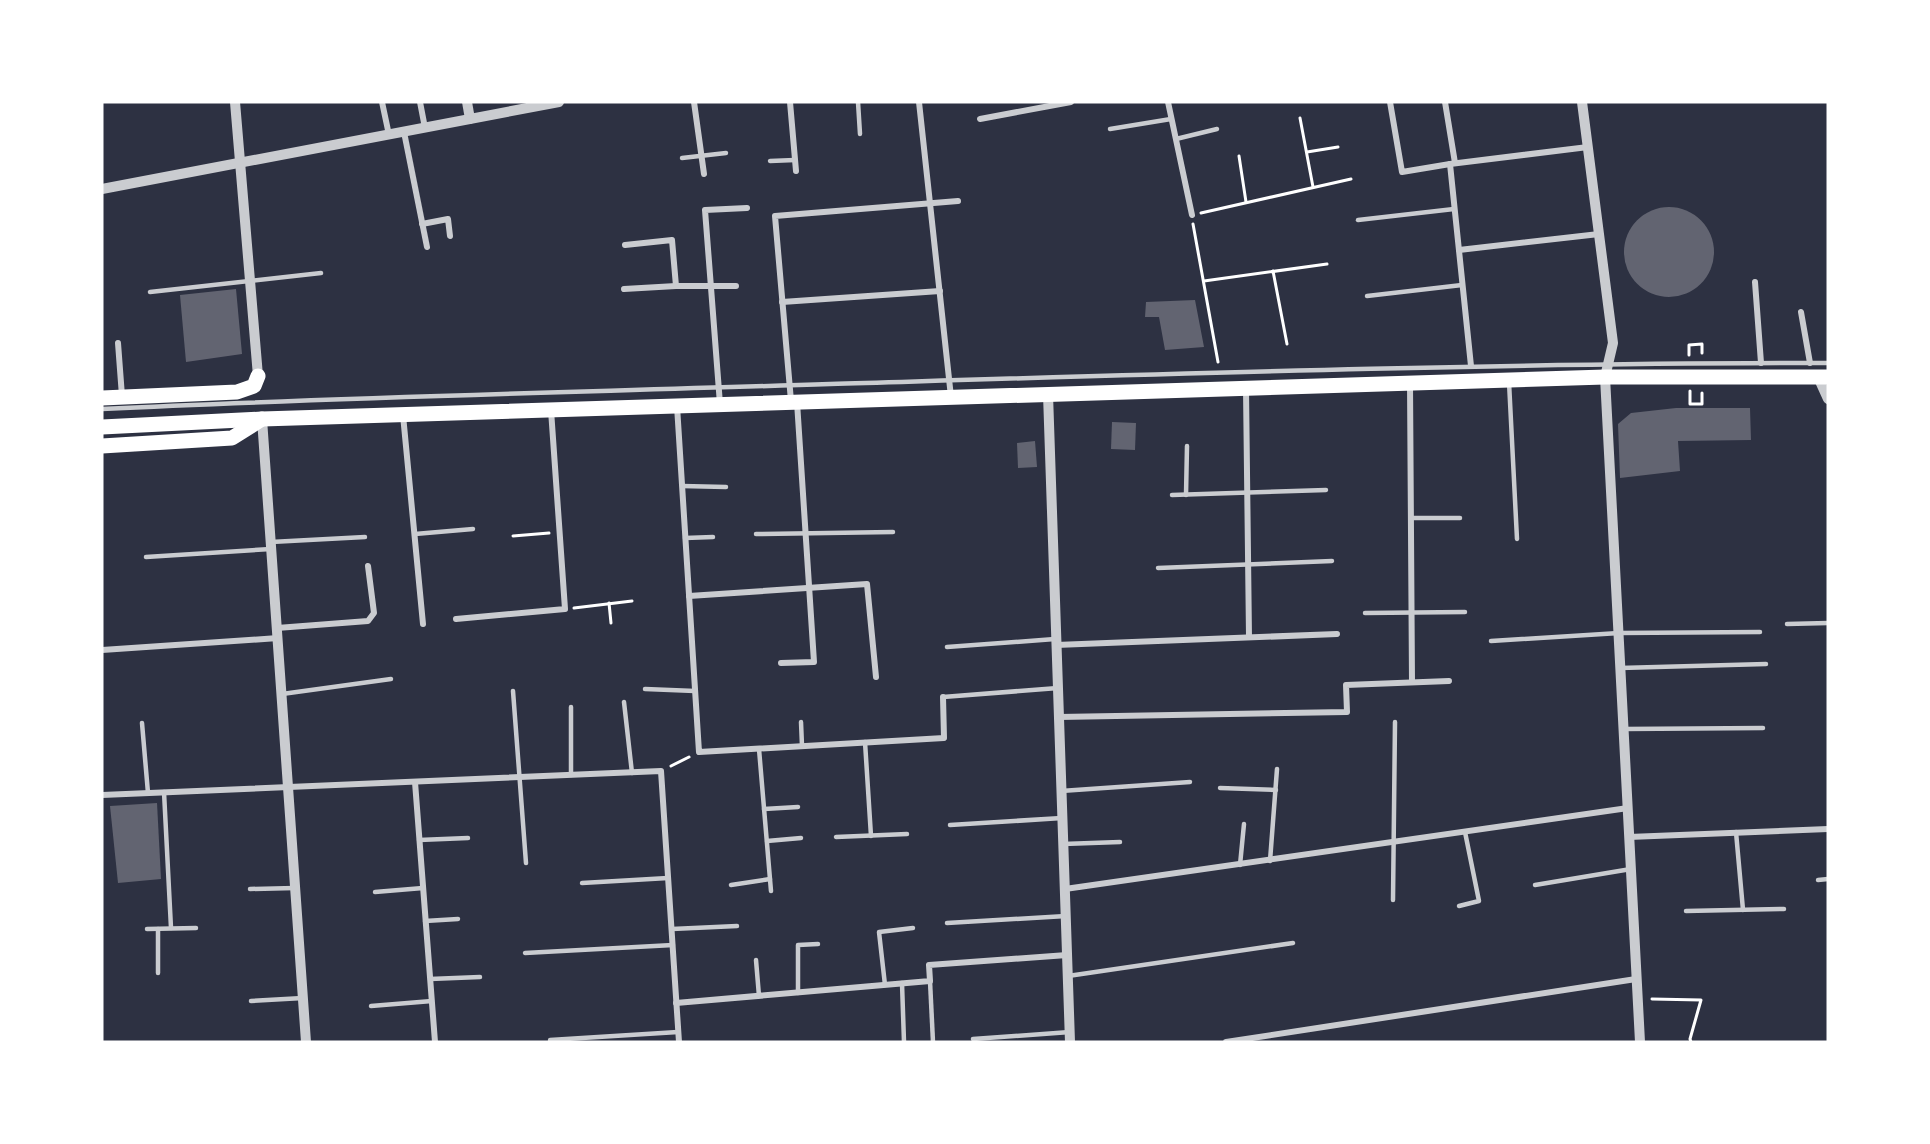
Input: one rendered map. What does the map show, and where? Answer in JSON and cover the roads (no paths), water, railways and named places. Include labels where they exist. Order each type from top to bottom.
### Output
[{"type":"main road","points":[[102,427],[262,418],[1509,380],[1607,370],[1818,372]]},
{"type":"main road","points":[[102,398],[237,392],[254,386],[258,376]]},
{"type":"main road","points":[[102,446],[232,438],[262,418]]},
{"type":"street","points":[[235,102],[258,376]]},
{"type":"street","points":[[382,102],[389,135]]},
{"type":"street","points":[[420,102],[425,128]]},
{"type":"street","points":[[467,102],[470,119]]},
{"type":"street","points":[[102,189],[559,102]]},
{"type":"street","points":[[694,102],[704,174]]},
{"type":"street","points":[[790,102],[796,171]]},
{"type":"street","points":[[919,102],[951,397]]},
{"type":"street","points":[[1026,102],[1028,110]]},
{"type":"street","points":[[980,119],[1071,102]]},
{"type":"street","points":[[1168,102],[1192,215]]},
{"type":"street","points":[[1390,102],[1402,172],[1588,147]]},
{"type":"street","points":[[1445,102],[1470,366]]},
{"type":"street","points":[[1582,102],[1613,343],[1607,370],[1640,1042]]},
{"type":"street","points":[[404,132],[427,247]]},
{"type":"street","points":[[781,663],[814,662],[794,402],[790,386],[775,216],[958,201]]},
{"type":"street","points":[[720,404],[705,210],[747,208]]},
{"type":"street","points":[[423,224],[448,219],[450,236]]},
{"type":"street","points":[[1458,250],[1599,234]]},
{"type":"street","points":[[626,245],[672,240],[676,286]]},
{"type":"street","points":[[1755,282],[1761,363]]},
{"type":"street","points":[[624,289],[736,286]]},
{"type":"street","points":[[782,302],[940,291]]},
{"type":"street","points":[[1801,312],[1828,399]]},
{"type":"street","points":[[118,343],[122,397]]},
{"type":"street","points":[[1410,383],[1412,682]]},
{"type":"street","points":[[1246,388],[1249,638]]},
{"type":"street","points":[[1048,394],[1070,1037]]},
{"type":"street","points":[[677,406],[699,752],[944,738],[943,697]]},
{"type":"street","points":[[456,619],[565,609],[550,410]]},
{"type":"street","points":[[404,414],[423,624]]},
{"type":"street","points":[[262,418],[306,1042]]},
{"type":"street","points":[[102,650],[277,633],[368,621],[374,613],[368,566]]},
{"type":"street","points":[[689,596],[867,584],[876,677]]},
{"type":"street","points":[[1056,642],[1337,634]]},
{"type":"street","points":[[1059,717],[1347,712],[1346,685],[1449,681]]},
{"type":"street","points":[[102,795],[661,771],[679,1042]]},
{"type":"street","points":[[415,782],[435,1042]]},
{"type":"street","points":[[1065,890],[1628,808]]},
{"type":"street","points":[[1629,837],[1828,829]]},
{"type":"street","points":[[676,1003],[930,981],[929,965],[1067,955]]},
{"type":"street","points":[[1226,1042],[1636,979]]},
{"type":"lane","points":[[858,102],[860,134]]},
{"type":"lane","points":[[1110,129],[1171,119]]},
{"type":"lane","points":[[1176,139],[1217,129]]},
{"type":"lane","points":[[681,158],[726,153]]},
{"type":"lane","points":[[770,161],[795,160]]},
{"type":"lane","points":[[1358,220],[1454,208]]},
{"type":"lane","points":[[150,292],[321,273]]},
{"type":"lane","points":[[1367,296],[1462,285]]},
{"type":"lane","points":[[102,409],[212,403],[1470,366],[1607,370],[1761,363],[1818,372],[1828,363]]},
{"type":"lane","points":[[1509,380],[1516,539]]},
{"type":"lane","points":[[1186,495],[1187,446]]},
{"type":"lane","points":[[682,486],[726,488]]},
{"type":"lane","points":[[1172,495],[1326,490]]},
{"type":"lane","points":[[1411,518],[1460,518]]},
{"type":"lane","points":[[415,534],[473,529]]},
{"type":"lane","points":[[756,534],[893,532]]},
{"type":"lane","points":[[146,557],[365,537]]},
{"type":"lane","points":[[685,538],[713,537]]},
{"type":"lane","points":[[1158,568],[1332,561]]},
{"type":"lane","points":[[1365,613],[1465,612]]},
{"type":"lane","points":[[1787,624],[1828,623]]},
{"type":"lane","points":[[1491,641],[1619,633],[1760,632]]},
{"type":"lane","points":[[947,647],[1056,642]]},
{"type":"lane","points":[[1620,668],[1766,664]]},
{"type":"lane","points":[[282,694],[391,678]]},
{"type":"lane","points":[[943,697],[1058,688]]},
{"type":"lane","points":[[645,689],[695,691]]},
{"type":"lane","points":[[513,691],[526,863]]},
{"type":"lane","points":[[624,702],[632,772]]},
{"type":"lane","points":[[571,707],[571,775]]},
{"type":"lane","points":[[801,722],[802,746]]},
{"type":"lane","points":[[1393,900],[1395,722]]},
{"type":"lane","points":[[142,723],[148,793]]},
{"type":"lane","points":[[1624,729],[1763,728]]},
{"type":"lane","points":[[865,742],[871,836]]},
{"type":"lane","points":[[759,749],[771,891]]},
{"type":"lane","points":[[1270,861],[1277,769]]},
{"type":"lane","points":[[1061,791],[1190,782]]},
{"type":"lane","points":[[1220,788],[1276,790]]},
{"type":"lane","points":[[164,792],[171,928]]},
{"type":"lane","points":[[764,809],[798,807]]},
{"type":"lane","points":[[950,825],[1062,818]]},
{"type":"lane","points":[[1240,865],[1244,824]]},
{"type":"lane","points":[[1460,906],[1479,901],[1465,832]]},
{"type":"lane","points":[[1736,832],[1743,910]]},
{"type":"lane","points":[[836,837],[907,834]]},
{"type":"lane","points":[[419,840],[468,838]]},
{"type":"lane","points":[[766,841],[801,838]]},
{"type":"lane","points":[[1063,844],[1120,842]]},
{"type":"lane","points":[[1535,885],[1631,869]]},
{"type":"lane","points":[[582,883],[668,878]]},
{"type":"lane","points":[[731,885],[770,879]]},
{"type":"lane","points":[[1818,880],[1828,879]]},
{"type":"lane","points":[[250,889],[295,888]]},
{"type":"lane","points":[[375,892],[423,888]]},
{"type":"lane","points":[[1686,911],[1784,909]]},
{"type":"lane","points":[[947,923],[1066,916]]},
{"type":"lane","points":[[425,921],[458,919]]},
{"type":"lane","points":[[672,929],[737,926]]},
{"type":"lane","points":[[885,985],[879,932],[913,927]]},
{"type":"lane","points":[[147,929],[196,928]]},
{"type":"lane","points":[[158,929],[158,973]]},
{"type":"lane","points":[[1068,976],[1293,943]]},
{"type":"lane","points":[[798,993],[798,945],[818,944]]},
{"type":"lane","points":[[525,953],[672,945]]},
{"type":"lane","points":[[756,960],[759,996]]},
{"type":"lane","points":[[430,979],[480,977]]},
{"type":"lane","points":[[930,981],[933,1042]]},
{"type":"lane","points":[[902,984],[904,1042]]},
{"type":"lane","points":[[251,1001],[303,998]]},
{"type":"lane","points":[[371,1006],[432,1001]]},
{"type":"lane","points":[[550,1040],[678,1032]]},
{"type":"lane","points":[[973,1040],[1070,1037]]}]
